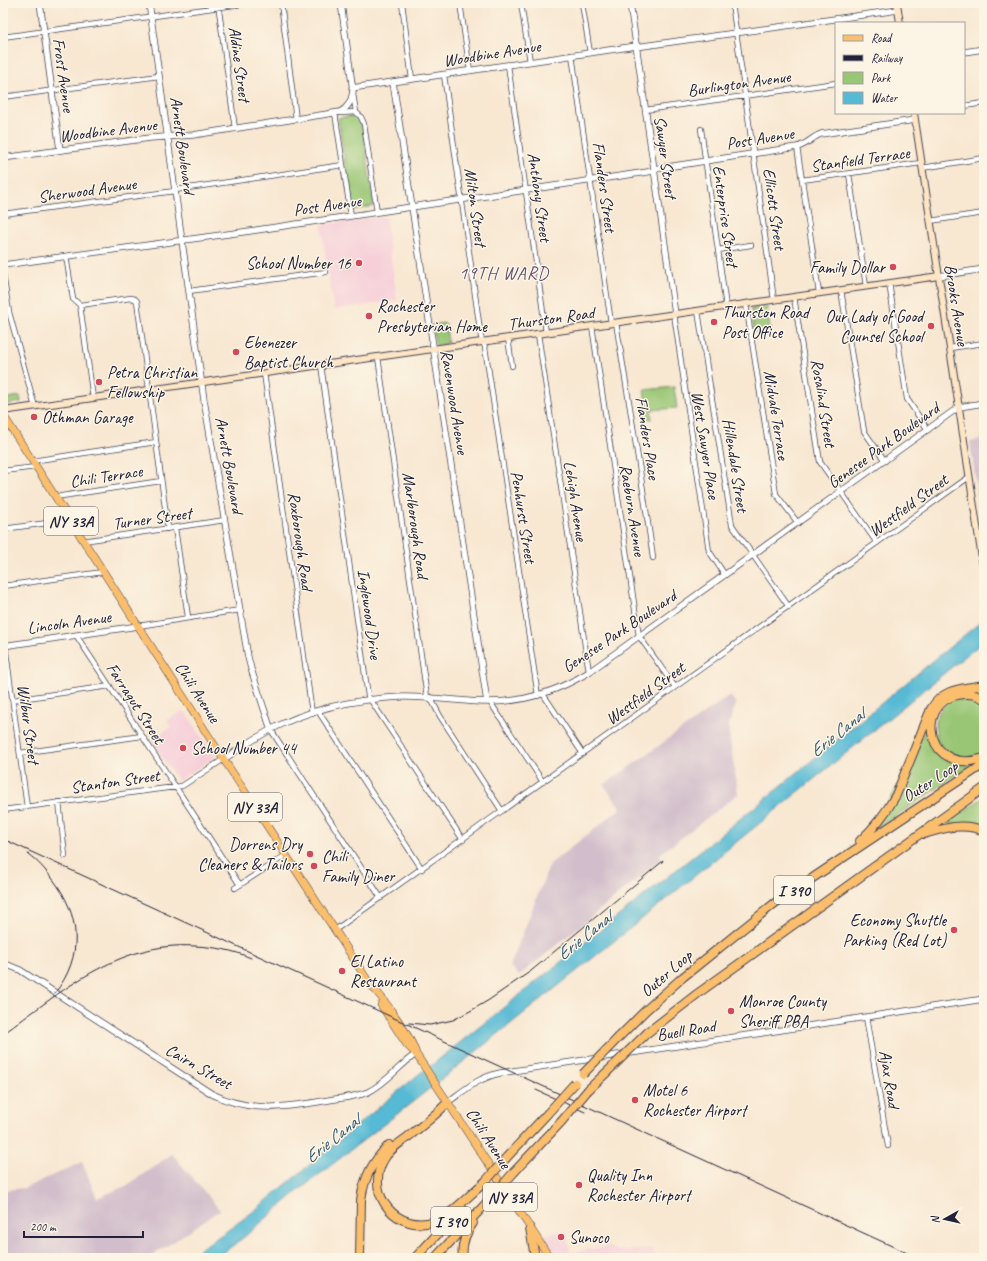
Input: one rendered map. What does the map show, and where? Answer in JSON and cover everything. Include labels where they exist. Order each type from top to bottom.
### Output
[{"type":"highway","points":[[845,856],[868,834],[888,809],[896,795],[935,702],[945,693],[984,685]]},
{"type":"highway","points":[[984,699],[975,695],[965,694],[955,695],[947,699],[936,711],[932,722],[932,734],[937,746],[949,757],[965,762],[984,758]]},
{"type":"highway","name":"Outer Loop","points":[[415,1258],[583,1074],[646,1010],[722,945],[775,903],[984,764]]},
{"type":"highway","name":"Outer Loop","points":[[435,1258],[561,1122],[588,1090],[647,1033],[697,994],[984,788]]},
{"type":"highway","points":[[918,836],[952,827],[968,827],[984,831]]},
{"type":"highway","points":[[448,1102],[438,1113],[388,1154],[379,1169],[377,1183],[384,1205],[397,1218],[410,1223],[425,1223],[448,1214],[485,1182]]},
{"type":"highway","points":[[360,1258],[361,1200],[365,1181],[371,1165],[391,1143],[436,1109],[448,1102]]},
{"type":"highway","points":[[463,1258],[463,1243],[478,1212]]},
{"type":"highway","points":[[530,1228],[535,1258]]},
{"type":"main road","points":[[897,3],[900,22]]},
{"type":"main road","name":"Brooks Avenue","points":[[915,115],[938,276],[984,572]]},
{"type":"main road","name":"Thurston Road","points":[[3,411],[938,276]]},
{"type":"main road","name":"Chili Avenue","points":[[3,415],[103,572],[336,930],[370,984],[381,1005],[407,1045],[416,1054],[550,1258]]},
{"type":"street","name":"Frost Avenue","points":[[40,3],[60,150]]},
{"type":"street","name":"Arnett Boulevard","points":[[149,3],[202,382],[251,669],[271,730],[381,898]]},
{"type":"street","points":[[3,37],[219,5],[249,3]]},
{"type":"street","points":[[280,3],[296,119]]},
{"type":"street","points":[[341,3],[352,90],[356,112],[361,117],[364,124],[377,212]]},
{"type":"street","points":[[402,3],[412,79]]},
{"type":"street","points":[[460,3],[470,71]]},
{"type":"street","points":[[521,3],[530,62]]},
{"type":"street","points":[[582,3],[590,53]]},
{"type":"street","name":"Sawyer Street","points":[[630,3],[674,314]]},
{"type":"street","name":"Ellicott Street","points":[[732,3],[774,300]]},
{"type":"street","name":"Aldine Street","points":[[219,5],[235,129]]},
{"type":"street","name":"Woodbine Avenue","points":[[352,90],[393,82],[572,55],[898,10]]},
{"type":"street","points":[[965,52],[984,49]]},
{"type":"street","name":"Flanders Street","points":[[572,55],[613,323]]},
{"type":"street","name":"Anthony Street","points":[[508,65],[546,333]]},
{"type":"street","name":"Milton Street","points":[[444,75],[481,337],[483,342]]},
{"type":"street","points":[[3,97],[159,76]]},
{"type":"street","name":"Ravenwood Avenue","points":[[393,82],[488,702],[543,782]]},
{"type":"street","name":"Burlington Avenue","points":[[645,110],[835,83]]},
{"type":"street","points":[[336,113],[344,110],[348,105],[352,98],[352,90]]},
{"type":"street","points":[[965,106],[984,103]]},
{"type":"street","points":[[336,113],[356,112]]},
{"type":"street","points":[[336,113],[351,216]]},
{"type":"street","name":"Woodbine Avenue","points":[[3,158],[193,135],[336,113]]},
{"type":"street","name":"Post Avenue","points":[[3,265],[412,207],[654,170],[704,160],[797,147],[804,145],[816,135],[915,115]]},
{"type":"street","name":"Enterprise Street","points":[[701,129],[704,160],[726,307]]},
{"type":"street","points":[[797,147],[819,293]]},
{"type":"street","name":"Stanfield Terrace","points":[[802,180],[984,158]]},
{"type":"street","name":"Sherwood Avenue","points":[[3,214],[343,165]]},
{"type":"street","points":[[849,174],[866,286]]},
{"type":"street","points":[[930,221],[984,213]]},
{"type":"street","points":[[718,250],[751,245]]},
{"type":"street","points":[[66,256],[73,299],[80,305],[93,398]]},
{"type":"street","name":"Thurston Road","points":[[938,276],[984,269]]},
{"type":"street","points":[[189,291],[326,272]]},
{"type":"street","points":[[3,274],[9,312],[35,407]]},
{"type":"street","points":[[889,283],[907,399],[928,430]]},
{"type":"street","points":[[841,290],[864,431],[885,461]]},
{"type":"street","name":"Rosalind Street","points":[[794,297],[820,462],[878,543]]},
{"type":"street","points":[[80,305],[131,298],[136,300],[150,390],[168,529]]},
{"type":"street","name":"Midvale Terrace","points":[[746,304],[776,494],[798,523]]},
{"type":"street","name":"Hillendale Street","points":[[698,311],[732,524],[789,607]]},
{"type":"street","name":"West Sawyer Place","points":[[674,314],[709,551],[725,575]]},
{"type":"street","name":"Flanders Place","points":[[613,323],[641,473],[653,558]]},
{"type":"street","name":"Raeburn Avenue","points":[[592,326],[639,636],[675,687]]},
{"type":"street","name":"Lehigh Avenue","points":[[538,334],[589,672]]},
{"type":"street","points":[[508,338],[512,366]]},
{"type":"street","name":"Penhurst Street","points":[[483,342],[540,695],[583,754]]},
{"type":"street","points":[[950,348],[984,342]]},
{"type":"street","name":"Marlborough Road","points":[[378,357],[429,697],[502,811]]},
{"type":"street","name":"Inglewood Drive","points":[[321,365],[370,700],[462,840]]},
{"type":"street","name":"Roxborough Road","points":[[264,373],[315,712],[422,869]]},
{"type":"street","name":"Genesee Park Boulevard","points":[[224,759],[271,730],[315,712],[370,700],[401,697],[429,697],[488,702],[516,700],[540,695],[567,684],[589,672],[841,493],[959,407],[984,403]]},
{"type":"street","points":[[3,471],[156,442]]},
{"type":"street","name":"Westfield Street","points":[[336,930],[969,477]]},
{"type":"street","name":"Chili Terrace","points":[[56,497],[161,481]]},
{"type":"street","points":[[3,529],[70,520]]},
{"type":"street","name":"Turner Street","points":[[83,541],[225,520]]},
{"type":"street","points":[[175,528],[188,617]]},
{"type":"street","points":[[3,586],[103,572]]},
{"type":"street","points":[[138,626],[240,610]]},
{"type":"street","name":"Lincoln Avenue","points":[[4,645],[138,626]]},
{"type":"street","name":"Farragut Street","points":[[76,635],[240,884]]},
{"type":"street","name":"Wilbur Street","points":[[4,645],[28,807]]},
{"type":"street","points":[[13,700],[110,686]]},
{"type":"street","points":[[20,753],[142,736]]},
{"type":"street","name":"Stanton Street","points":[[3,810],[185,784],[224,759]]},
{"type":"street","points":[[59,802],[65,856]]},
{"type":"street","points":[[235,888],[286,855]]},
{"type":"street","name":"Cairn Street","points":[[3,964],[20,970],[212,1094],[240,1104],[262,1108],[283,1107],[361,1094],[378,1086],[416,1054]]},
{"type":"street","name":"Buell Road","points":[[448,1102],[479,1080],[500,1073],[984,999]]},
{"type":"street","name":"Ajax Road","points":[[866,1017],[888,1146]]},
{"type":"shaded area","name":"School Number 16","points":[[385,216],[397,300],[334,310],[321,225]]},
{"type":"shaded area","points":[[984,439],[984,500],[979,504],[970,442]]},
{"type":"shaded area","points":[[730,695],[736,704],[728,726],[738,794],[659,855],[662,859],[519,976],[510,966],[550,864],[621,808],[604,785]]},
{"type":"shaded area","name":"School Number 44","points":[[184,710],[215,757],[178,781],[151,740],[171,727],[167,720]]},
{"type":"shaded area","points":[[172,1154],[220,1210],[149,1258],[3,1258],[3,1190],[25,1188],[82,1162],[97,1198],[128,1185]]},
{"type":"shaded area","points":[[566,1231],[570,1253],[608,1246],[617,1251],[652,1249],[657,1258],[557,1258],[542,1235]]},
{"type":"green space","points":[[356,115],[362,123],[374,206],[352,210],[338,118]]},
{"type":"green space","points":[[767,307],[770,329],[754,332],[751,309]]},
{"type":"green space","points":[[444,323],[446,325],[448,343],[436,346],[432,325]]},
{"type":"green space","points":[[674,387],[677,408],[651,410],[652,419],[648,419],[644,390]]},
{"type":"green space","points":[[20,396],[21,402],[6,405],[3,403],[3,399]]},
{"type":"green space","points":[[974,697],[984,703],[984,754],[965,760],[947,753],[937,740],[935,724],[937,716],[944,705],[954,699]]},
{"type":"green space","points":[[927,726],[929,726],[946,759],[958,764],[969,764],[969,767],[876,829]]},
{"type":"green space","points":[[984,797],[984,829],[947,823]]},
{"type":"water","points":[[984,619],[984,641],[638,922],[428,1090],[298,1191],[243,1238],[216,1258],[186,1258],[254,1211],[419,1074],[765,799]]},
{"type":"railway","points":[[3,839],[918,1258]]},
{"type":"railway","points":[[28,854],[44,869],[62,892],[69,906],[73,921],[75,936],[71,965],[55,993]]},
{"type":"railway","points":[[409,1023],[430,1025],[453,1020],[489,1000],[531,971],[663,861]]},
{"type":"railway","points":[[3,1034],[69,986],[92,972],[141,952],[167,947],[195,946],[223,949],[251,958]]},
{"type":"railway","points":[[536,1090],[585,1112]]},
{"type":"place","name":"School Number 16","points":[[359,263]]},
{"type":"place","name":"Family Dollar","points":[[893,267]]},
{"type":"place","name":"Rochester Presbyterian Home","points":[[369,316]]},
{"type":"place","name":"Thurston Road Post Office","points":[[714,322]]},
{"type":"place","name":"Our Lady of Good Counsel School","points":[[931,326]]},
{"type":"place","name":"Ebenezer Baptist Church","points":[[236,352]]},
{"type":"place","name":"Petra Christian Fellowship","points":[[99,382]]},
{"type":"place","name":"Othman Garage","points":[[34,417]]},
{"type":"place","name":"School Number 44","points":[[183,748]]},
{"type":"place","name":"Dorrens Dry Cleaners & Tailors","points":[[310,854]]},
{"type":"place","name":"Chili Family Diner","points":[[314,866]]},
{"type":"place","name":"Economy Shuttle Parking (Red Lot)","points":[[954,930]]},
{"type":"place","name":"El Latino Restaurant","points":[[342,971]]},
{"type":"place","name":"Monroe County Sheriff PBA","points":[[731,1011]]},
{"type":"place","name":"Motel 6 Rochester Airport","points":[[635,1100]]},
{"type":"place","name":"Quality Inn Rochester Airport","points":[[579,1185]]},
{"type":"place","name":"Sunoco","points":[[561,1237]]},
{"type":"district","name":"19TH WARD","points":[[504,273]]},
{"type":"water label","name":"Erie Canal","points":[[837,733]]},
{"type":"water label","name":"Erie Canal","points":[[584,936]]},
{"type":"water label","name":"Erie Canal","points":[[332,1139]]}]
